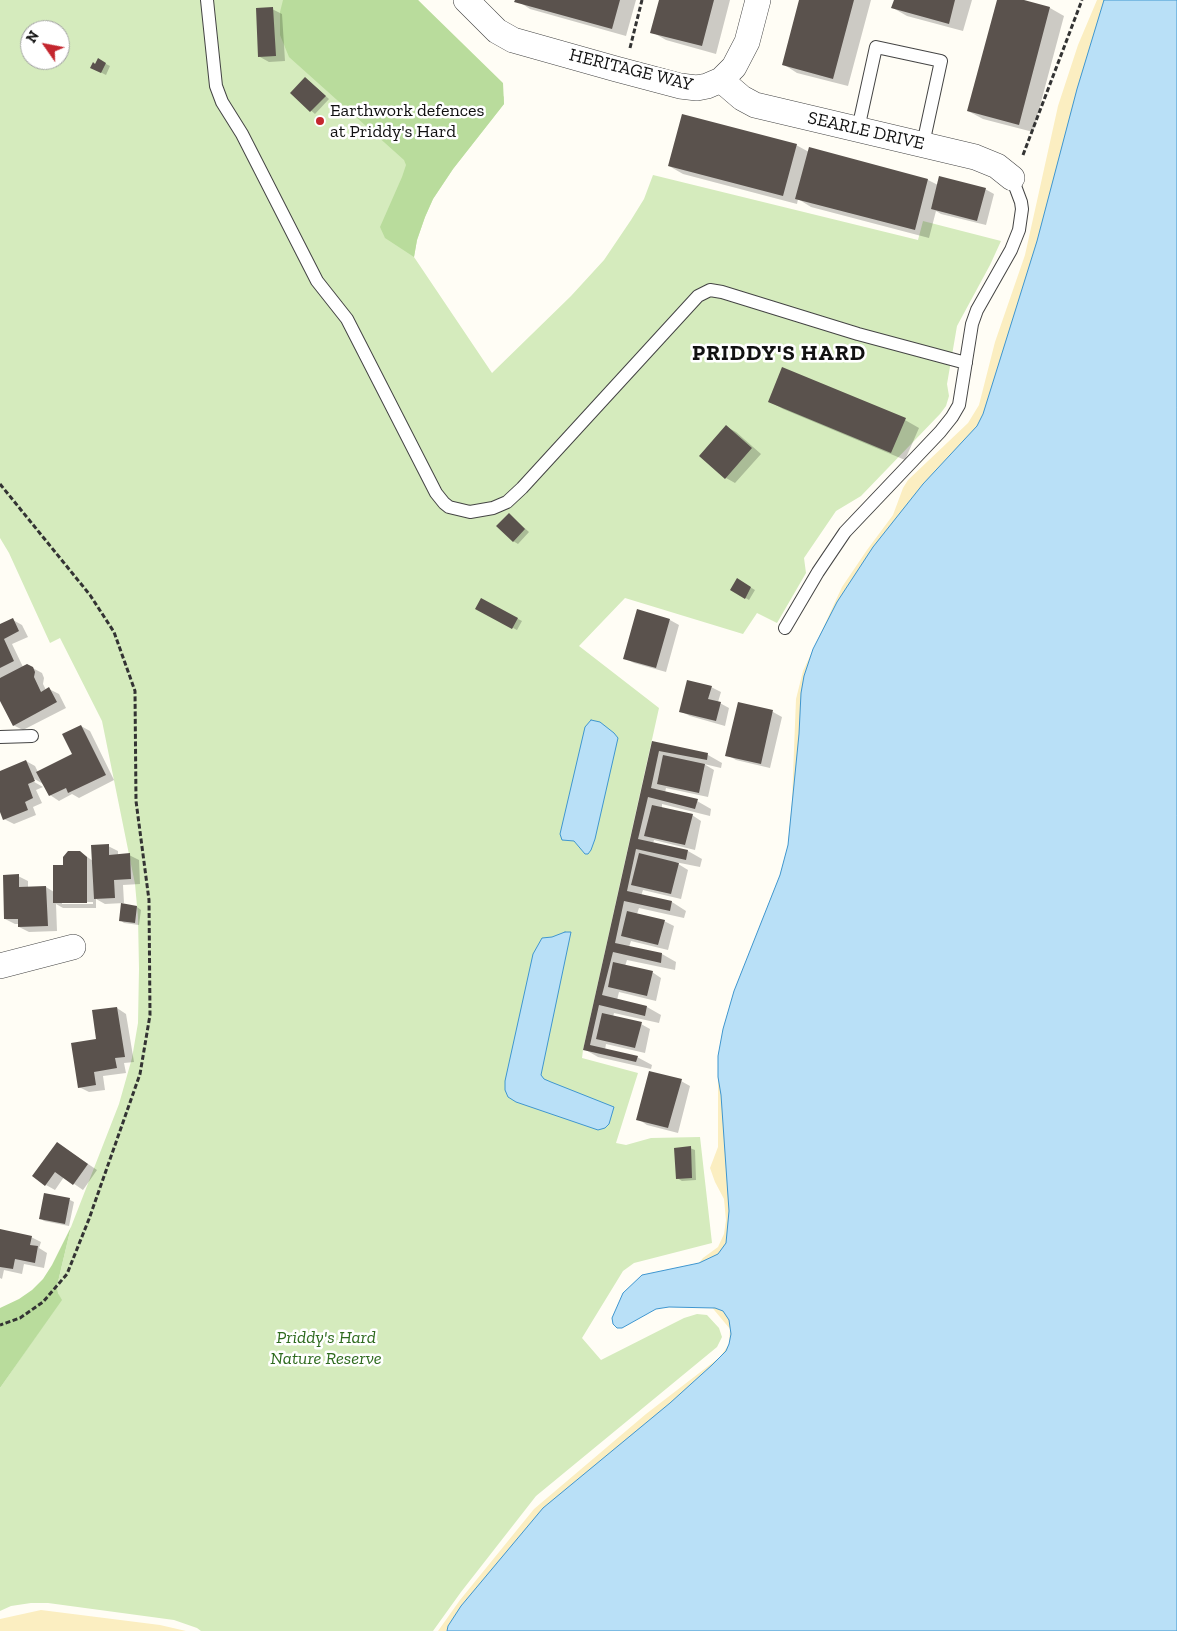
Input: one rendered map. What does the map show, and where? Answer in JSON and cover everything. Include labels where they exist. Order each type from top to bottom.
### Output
[{"type":"street","name":"HERITAGE WAY","points":[[466,0],[497,31],[507,38],[689,88],[707,86],[722,80]]},
{"type":"street","points":[[722,80],[734,67],[747,42],[758,0]]},
{"type":"street","name":"SEARLE DRIVE","points":[[722,80],[742,98],[755,105],[983,159],[997,166],[1012,180]]},
{"type":"street","points":[[0,966],[74,947]]},
{"type":"lane","points":[[207,0],[216,86],[222,102],[242,134],[317,280],[347,319],[436,492],[449,507],[470,512],[493,508],[507,502],[541,468],[698,296],[710,290],[722,292],[858,334],[966,363]]},
{"type":"lane","points":[[858,129],[876,47],[941,62],[923,144]]},
{"type":"lane","points":[[785,628],[823,564],[845,532],[952,417],[959,405],[969,337],[977,310],[1011,250],[1019,230],[1022,209],[1012,180]]},
{"type":"lane","points":[[0,737],[32,736]]},
{"type":"path","points":[[624,71],[642,0]]},
{"type":"path","points":[[1012,180],[1082,0]]},
{"type":"path","points":[[0,484],[90,595],[114,632],[136,692],[136,802],[149,900],[150,1015],[140,1074],[89,1219],[67,1274],[43,1302],[20,1318],[0,1325]]},
{"type":"green space","name":"Priddy's Hard Nature Reserve","points":[[0,0],[418,0],[504,97],[504,104],[453,169],[433,199],[417,240],[414,257],[492,373],[571,296],[604,260],[644,199],[653,175],[918,240],[923,221],[1001,241],[957,326],[947,384],[949,396],[946,406],[861,496],[836,511],[804,558],[806,573],[777,623],[757,613],[743,634],[625,598],[579,646],[659,708],[582,1058],[638,1073],[616,1143],[626,1145],[651,1138],[700,1137],[712,1243],[634,1263],[623,1271],[582,1338],[601,1360],[684,1318],[697,1314],[707,1315],[719,1328],[722,1337],[717,1347],[536,1496],[433,1631],[201,1631],[174,1620],[48,1603],[11,1606],[0,1611],[0,1388],[61,1300],[57,1286],[71,1227],[119,1104],[132,1058],[138,1023],[139,969],[135,884],[102,721],[60,638],[50,643],[9,553],[0,538]]},
{"type":"green space","points":[[283,0],[418,0],[503,83],[504,104],[453,169],[433,199],[417,240],[414,257],[385,238],[380,227],[402,177],[406,165],[404,160],[289,57],[280,35],[280,12]]},
{"type":"green space","points":[[71,1227],[57,1286],[62,1300],[0,1388],[0,1308],[19,1299],[43,1279]]},
{"type":"sand","points":[[1097,0],[1135,0],[756,1326],[450,1631],[438,1631],[460,1600],[534,1509],[646,1414],[720,1357],[729,1344],[730,1329],[710,1305],[699,1263],[718,1247],[724,1234],[726,1220],[724,1199],[710,1168],[718,1147],[718,1056],[723,1029],[734,991],[780,875],[788,845],[792,800],[796,699],[803,671],[842,587],[893,515],[908,480],[968,423],[979,405],[995,342],[1025,255],[1058,106],[1078,45]]},
{"type":"sand","points":[[41,1610],[160,1625],[186,1631],[0,1631],[0,1619]]},
{"type":"water","points":[[1104,0],[1177,0],[1177,1631],[447,1631],[448,1626],[461,1606],[543,1508],[670,1403],[726,1351],[729,1344],[731,1334],[729,1320],[723,1311],[715,1308],[669,1307],[656,1309],[622,1328],[617,1328],[613,1324],[612,1318],[623,1293],[642,1275],[699,1263],[718,1254],[726,1243],[729,1211],[718,1056],[723,1029],[734,991],[780,875],[788,845],[804,676],[813,649],[837,602],[873,547],[923,484],[977,426],[983,414],[1037,241],[1077,89]]},
{"type":"water","points":[[591,720],[600,722],[618,738],[595,839],[591,850],[588,854],[585,854],[574,841],[562,840],[560,834],[585,727]]},
{"type":"water","points":[[565,932],[571,932],[541,1075],[544,1079],[614,1107],[609,1124],[605,1128],[598,1130],[516,1102],[508,1097],[505,1090],[505,1081],[533,954],[542,938],[552,937]]},
{"type":"building","points":[[515,0],[620,0],[612,29],[514,2]]},
{"type":"building","points":[[659,0],[714,0],[702,46],[650,33]]},
{"type":"building","points":[[799,0],[854,0],[833,79],[782,65]]},
{"type":"building","points":[[894,0],[955,0],[949,24],[891,8]]},
{"type":"building","points":[[997,0],[1024,0],[1050,7],[1019,125],[967,111]]},
{"type":"building","points":[[273,7],[276,56],[258,57],[256,8]]},
{"type":"building","points":[[98,58],[106,63],[101,73],[90,68]]},
{"type":"building","points":[[305,77],[326,96],[310,112],[290,93]]},
{"type":"building","points":[[682,114],[797,144],[783,196],[668,166]]},
{"type":"building","points":[[809,147],[928,179],[915,230],[795,199]]},
{"type":"building","points":[[939,176],[986,188],[977,221],[931,209]]},
{"type":"building","points":[[782,367],[906,418],[891,453],[768,402]]},
{"type":"building","points":[[726,425],[752,448],[725,479],[699,456]]},
{"type":"building","points":[[509,513],[525,529],[513,542],[496,526]]},
{"type":"building","points":[[737,578],[751,587],[745,599],[730,590]]},
{"type":"building","points":[[481,598],[518,618],[512,629],[475,609]]},
{"type":"building","points":[[637,609],[670,619],[656,668],[623,659]]},
{"type":"building","points":[[13,618],[19,631],[4,639],[14,661],[0,668],[0,624]]},
{"type":"building","points":[[27,664],[33,667],[34,677],[41,692],[49,687],[57,702],[13,726],[0,701],[0,678]]},
{"type":"building","points":[[687,680],[712,686],[708,699],[721,702],[716,721],[679,712]]},
{"type":"building","points":[[738,702],[773,710],[761,764],[725,756]]},
{"type":"building","points":[[81,725],[106,775],[68,793],[66,788],[49,796],[36,772],[72,754],[62,734]]},
{"type":"building","points":[[652,741],[708,753],[707,760],[659,751],[651,788],[698,799],[695,809],[648,797],[638,839],[688,850],[686,860],[636,849],[627,891],[672,901],[670,911],[624,901],[615,943],[662,953],[661,963],[613,952],[602,995],[647,1006],[645,1016],[599,1005],[590,1045],[638,1056],[636,1062],[583,1050]]},
{"type":"building","points":[[663,755],[705,764],[699,793],[657,784]]},
{"type":"building","points":[[26,760],[35,781],[28,784],[33,798],[25,802],[28,810],[3,820],[0,812],[0,771]]},
{"type":"building","points":[[652,805],[693,814],[685,845],[644,836]]},
{"type":"building","points":[[109,844],[109,855],[130,853],[131,879],[114,880],[115,898],[94,899],[91,845]]},
{"type":"building","points":[[68,851],[80,851],[87,857],[87,903],[53,903],[53,865],[63,865],[63,857]]},
{"type":"building","points":[[639,853],[679,863],[671,894],[631,885]]},
{"type":"building","points":[[19,874],[19,887],[46,886],[48,926],[18,927],[18,919],[4,919],[3,875]]},
{"type":"building","points":[[121,903],[137,906],[135,923],[119,921]]},
{"type":"building","points":[[627,911],[665,920],[658,945],[621,936]]},
{"type":"building","points":[[613,962],[653,971],[647,996],[608,987]]},
{"type":"building","points":[[117,1007],[125,1057],[115,1058],[117,1068],[94,1072],[96,1085],[78,1088],[71,1043],[96,1039],[92,1010]]},
{"type":"building","points":[[602,1013],[642,1022],[635,1048],[596,1039]]},
{"type":"building","points":[[649,1071],[682,1079],[668,1128],[636,1120]]},
{"type":"building","points":[[57,1142],[88,1164],[73,1185],[55,1172],[45,1186],[32,1176]]},
{"type":"building","points":[[691,1146],[692,1178],[676,1179],[674,1148]]},
{"type":"building","points":[[44,1193],[70,1198],[65,1224],[39,1219]]},
{"type":"building","points":[[0,1229],[32,1236],[30,1245],[38,1246],[35,1263],[15,1259],[13,1269],[0,1267]]},
{"type":"place","name":"Earthwork defences at Priddy's Hard","points":[[320,121]]},
{"type":"district","name":"PRIDDY'S HARD","points":[[779,354]]}]
